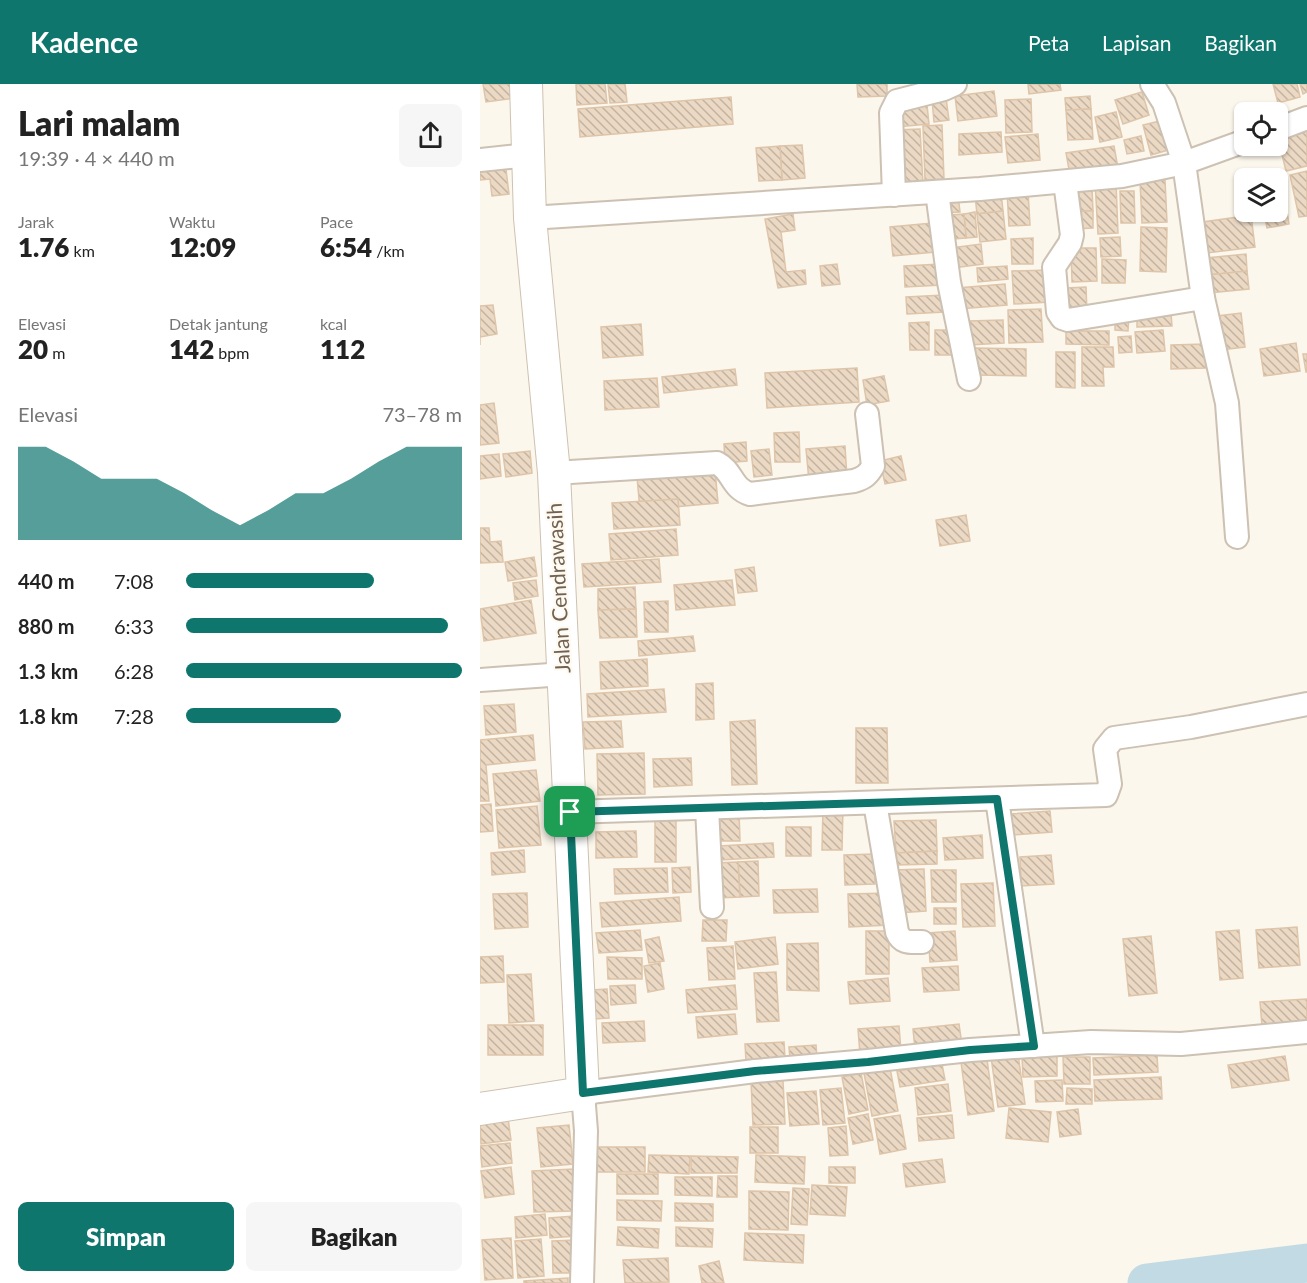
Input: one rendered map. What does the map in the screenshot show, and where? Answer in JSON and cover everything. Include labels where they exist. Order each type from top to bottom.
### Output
[{"type":"main road","name":"Jalan Cendrawasih","points":[[526,84],[530,218],[554,473],[583,1093]]},
{"type":"main road","points":[[480,1109],[583,1093]]},
{"type":"street","points":[[894,195],[891,113],[894,106],[897,101],[955,84]]},
{"type":"street","points":[[1152,84],[1164,103],[1184,163],[1203,298],[1227,403],[1237,537]]},
{"type":"street","points":[[1288,125],[1307,118]]},
{"type":"street","points":[[530,218],[1065,182],[1122,176],[1184,163],[1234,145]]},
{"type":"street","points":[[480,160],[528,155]]},
{"type":"street","points":[[1065,182],[1072,235],[1070,243],[1054,267],[1058,312],[1062,318],[1068,320],[1203,298]]},
{"type":"street","points":[[937,192],[949,282],[969,379]]},
{"type":"street","points":[[554,473],[717,463],[723,466],[741,491],[750,494],[854,481],[869,474],[873,466],[867,414]]},
{"type":"street","points":[[480,680],[564,674]]},
{"type":"street","points":[[570,812],[1106,795],[1110,784],[1106,749],[1114,738],[1191,727],[1307,704]]},
{"type":"street","points":[[997,799],[1034,1046]]},
{"type":"street","points":[[875,802],[897,932],[905,942],[922,942]]},
{"type":"street","points":[[707,808],[712,907]]},
{"type":"street","points":[[582,1283],[586,1131],[583,1093],[755,1071],[868,1062],[970,1050],[1090,1042],[1181,1044],[1307,1032]]},
{"type":"building","points":[[483,84],[514,84],[516,98],[486,102]]},
{"type":"building","points":[[576,84],[605,84],[607,103],[577,105]]},
{"type":"building","points":[[608,84],[625,84],[627,102],[610,103]]},
{"type":"building","points":[[857,84],[887,84],[887,96],[858,97]]},
{"type":"building","points":[[1028,84],[1060,84],[1061,90],[1029,94]]},
{"type":"building","points":[[1273,84],[1297,84],[1300,97],[1278,102]]},
{"type":"building","points":[[1300,84],[1307,84],[1307,92],[1303,94]]},
{"type":"building","points":[[994,91],[997,116],[958,121],[955,96]]},
{"type":"building","points":[[1142,92],[1149,115],[1123,124],[1115,100]]},
{"type":"building","points":[[1090,96],[1091,109],[1066,110],[1065,98]]},
{"type":"building","points":[[731,97],[733,124],[580,137],[578,109]]},
{"type":"building","points":[[946,98],[949,120],[934,122],[932,100]]},
{"type":"building","points":[[1031,99],[1032,132],[1006,133],[1005,100]]},
{"type":"building","points":[[927,105],[929,124],[896,127],[895,108]]},
{"type":"building","points":[[1091,109],[1093,139],[1068,140],[1066,110]]},
{"type":"building","points":[[1116,112],[1122,137],[1100,142],[1095,117]]},
{"type":"building","points":[[1164,120],[1172,149],[1151,155],[1143,125]]},
{"type":"building","points":[[942,125],[944,179],[925,180],[923,126]]},
{"type":"building","points":[[920,129],[923,184],[899,185],[895,130]]},
{"type":"building","points":[[1307,131],[1307,166],[1288,171],[1288,168],[1285,168],[1282,156],[1288,156],[1288,136]]},
{"type":"building","points":[[1001,132],[1002,152],[959,155],[959,134]]},
{"type":"building","points":[[1038,134],[1040,160],[1008,163],[1005,137]]},
{"type":"building","points":[[1141,136],[1144,151],[1127,154],[1124,140]]},
{"type":"building","points":[[802,145],[805,178],[782,180],[780,146]]},
{"type":"building","points":[[780,146],[782,180],[759,181],[756,148]]},
{"type":"building","points":[[1114,146],[1118,168],[1070,175],[1066,153]]},
{"type":"building","points":[[505,161],[509,194],[492,196],[490,179],[480,180],[480,165]]},
{"type":"building","points":[[1307,171],[1307,216],[1299,217],[1290,175]]},
{"type":"building","points":[[1165,180],[1167,222],[1142,223],[1140,181]]},
{"type":"building","points":[[1095,182],[1116,182],[1118,233],[1098,234]]},
{"type":"building","points":[[1092,187],[1093,211],[1072,211],[1071,188]]},
{"type":"building","points":[[1007,191],[1028,191],[1030,225],[1009,226]]},
{"type":"building","points":[[1120,191],[1134,191],[1135,223],[1121,223]]},
{"type":"building","points":[[1001,192],[1003,211],[977,214],[975,195]]},
{"type":"building","points":[[958,195],[960,212],[943,213],[942,197]]},
{"type":"building","points":[[1003,211],[1006,239],[980,242],[977,214]]},
{"type":"building","points":[[1072,211],[1093,211],[1093,228],[1073,229]]},
{"type":"building","points":[[975,212],[977,237],[966,238],[964,214]]},
{"type":"building","points":[[793,214],[795,230],[781,232],[786,272],[805,270],[806,284],[778,288],[765,219]]},
{"type":"building","points":[[964,214],[966,238],[953,239],[950,215]]},
{"type":"building","points":[[1234,217],[1234,222],[1252,222],[1255,247],[1207,253],[1203,222]]},
{"type":"building","points":[[1288,218],[1289,224],[1267,228],[1266,222],[1288,222]]},
{"type":"building","points":[[932,223],[935,252],[893,256],[890,227]]},
{"type":"building","points":[[1141,227],[1167,228],[1166,272],[1140,271]]},
{"type":"building","points":[[1120,237],[1121,256],[1101,257],[1100,238]]},
{"type":"building","points":[[1033,238],[1033,264],[1012,264],[1011,239]]},
{"type":"building","points":[[981,244],[983,264],[953,268],[951,248]]},
{"type":"building","points":[[1071,248],[1096,248],[1097,281],[1072,282]]},
{"type":"building","points":[[1246,254],[1247,271],[1208,275],[1206,258]]},
{"type":"building","points":[[1102,259],[1126,260],[1125,283],[1102,283]]},
{"type":"building","points":[[837,264],[840,284],[822,286],[820,266]]},
{"type":"building","points":[[941,264],[942,285],[905,287],[904,266]]},
{"type":"building","points":[[1007,266],[1008,279],[978,282],[977,268]]},
{"type":"building","points":[[1049,270],[1050,302],[1014,304],[1012,271]]},
{"type":"building","points":[[1247,271],[1249,289],[1209,293],[1208,275]]},
{"type":"building","points":[[1005,284],[1007,305],[959,309],[957,288]]},
{"type":"building","points":[[1086,287],[1087,313],[1066,314],[1066,288]]},
{"type":"building","points":[[944,295],[945,312],[907,314],[906,297]]},
{"type":"building","points":[[493,305],[497,334],[480,337],[480,306]]},
{"type":"building","points":[[1041,309],[1043,342],[1009,343],[1008,310]]},
{"type":"building","points":[[1171,313],[1172,326],[1137,327],[1137,314]]},
{"type":"building","points":[[1241,313],[1245,347],[1221,350],[1217,316]]},
{"type":"building","points":[[1115,315],[1129,315],[1128,331],[1115,330]]},
{"type":"building","points":[[1003,320],[1004,343],[969,345],[969,321]]},
{"type":"building","points":[[929,322],[929,350],[910,350],[909,323]]},
{"type":"building","points":[[641,324],[643,355],[603,358],[601,327]]},
{"type":"building","points":[[935,330],[954,330],[954,355],[935,355]]},
{"type":"building","points":[[1163,330],[1165,351],[1137,353],[1135,332]]},
{"type":"building","points":[[1066,331],[1109,331],[1109,345],[1066,344]]},
{"type":"building","points":[[1131,336],[1132,352],[1119,353],[1118,337]]},
{"type":"building","points":[[1296,343],[1300,371],[1264,376],[1260,349]]},
{"type":"building","points":[[1205,344],[1206,368],[1171,369],[1171,345]]},
{"type":"building","points":[[1082,347],[1113,347],[1114,367],[1103,367],[1104,386],[1082,386]]},
{"type":"building","points":[[975,348],[1026,349],[1026,376],[976,375]]},
{"type":"building","points":[[1056,352],[1075,352],[1075,388],[1056,387]]},
{"type":"building","points":[[1303,354],[1307,354],[1307,372],[1306,372]]},
{"type":"building","points":[[857,368],[859,402],[767,408],[765,373]]},
{"type":"building","points":[[735,369],[737,385],[664,393],[662,377]]},
{"type":"building","points":[[884,376],[889,401],[867,405],[863,380]]},
{"type":"building","points":[[657,378],[659,407],[605,410],[604,381]]},
{"type":"building","points":[[494,403],[499,443],[480,445],[480,405]]},
{"type":"building","points":[[799,432],[800,462],[775,462],[774,433]]},
{"type":"building","points":[[746,442],[747,461],[725,463],[724,444]]},
{"type":"building","points":[[845,446],[847,478],[809,481],[806,449]]},
{"type":"building","points":[[769,449],[772,475],[754,477],[751,451]]},
{"type":"building","points":[[530,451],[532,473],[506,477],[503,454]]},
{"type":"building","points":[[499,454],[501,476],[480,479],[480,456]]},
{"type":"building","points":[[901,456],[906,480],[885,484],[880,461]]},
{"type":"building","points":[[715,470],[718,503],[640,510],[637,477]]},
{"type":"building","points":[[678,499],[680,525],[614,529],[612,503]]},
{"type":"building","points":[[966,515],[970,541],[940,546],[936,520]]},
{"type":"building","points":[[480,528],[489,528],[490,542],[501,541],[503,562],[480,563]]},
{"type":"building","points":[[676,529],[678,555],[611,560],[609,534]]},
{"type":"building","points":[[534,557],[537,576],[508,581],[505,562]]},
{"type":"building","points":[[659,559],[661,582],[584,587],[582,564]]},
{"type":"building","points":[[754,567],[757,591],[738,593],[735,570]]},
{"type":"building","points":[[536,580],[538,596],[515,600],[513,583]]},
{"type":"building","points":[[732,580],[735,605],[676,610],[674,585]]},
{"type":"building","points":[[635,587],[636,609],[598,610],[598,589]]},
{"type":"building","points":[[531,600],[536,633],[484,641],[480,609]]},
{"type":"building","points":[[668,601],[668,632],[645,632],[644,602]]},
{"type":"building","points":[[636,609],[637,637],[600,638],[598,610]]},
{"type":"building","points":[[693,636],[695,651],[639,656],[638,641]]},
{"type":"building","points":[[647,659],[648,686],[601,689],[600,662]]},
{"type":"building","points":[[713,683],[714,719],[696,720],[696,684]]},
{"type":"building","points":[[664,689],[666,712],[588,717],[587,694]]},
{"type":"building","points":[[514,704],[516,732],[486,735],[484,706]]},
{"type":"building","points":[[755,720],[757,784],[732,785],[730,722]]},
{"type":"building","points":[[621,721],[623,747],[585,749],[583,722]]},
{"type":"building","points":[[856,728],[887,728],[888,783],[856,783]]},
{"type":"building","points":[[533,735],[535,760],[486,765],[489,801],[480,801],[480,740]]},
{"type":"building","points":[[644,753],[645,794],[598,795],[597,754]]},
{"type":"building","points":[[691,758],[692,785],[654,787],[653,759]]},
{"type":"building","points":[[536,770],[540,801],[496,806],[493,774]]},
{"type":"building","points":[[491,804],[493,831],[480,832],[480,805]]},
{"type":"building","points":[[537,806],[541,845],[499,848],[496,810]]},
{"type":"building","points":[[823,807],[843,808],[842,850],[822,850]]},
{"type":"building","points":[[716,811],[739,811],[740,841],[716,841]]},
{"type":"building","points":[[1050,811],[1052,832],[1012,835],[1010,814]]},
{"type":"building","points":[[655,816],[676,816],[676,862],[655,862]]},
{"type":"building","points":[[936,820],[937,851],[896,853],[894,821]]},
{"type":"building","points":[[786,827],[811,827],[811,856],[786,856]]},
{"type":"building","points":[[636,831],[637,857],[596,858],[596,832]]},
{"type":"building","points":[[982,835],[983,858],[945,860],[943,838]]},
{"type":"building","points":[[773,843],[774,857],[720,860],[719,846]]},
{"type":"building","points":[[524,850],[525,872],[492,875],[491,853]]},
{"type":"building","points":[[937,851],[937,864],[896,865],[896,853]]},
{"type":"building","points":[[874,854],[875,884],[845,885],[844,855]]},
{"type":"building","points":[[1051,855],[1054,884],[1021,886],[1020,857]]},
{"type":"building","points":[[758,861],[759,896],[740,897],[738,862]]},
{"type":"building","points":[[738,862],[740,897],[717,898],[715,863]]},
{"type":"building","points":[[690,867],[691,892],[673,893],[672,868]]},
{"type":"building","points":[[667,868],[668,892],[615,894],[614,869]]},
{"type":"building","points":[[924,869],[926,911],[897,913],[894,870]]},
{"type":"building","points":[[931,870],[956,870],[956,902],[932,902]]},
{"type":"building","points":[[993,883],[995,926],[963,927],[961,884]]},
{"type":"building","points":[[817,889],[818,912],[774,913],[773,890]]},
{"type":"building","points":[[527,893],[528,927],[495,929],[493,894]]},
{"type":"building","points":[[889,893],[890,925],[849,927],[848,894]]},
{"type":"building","points":[[679,897],[681,921],[602,927],[600,903]]},
{"type":"building","points":[[934,908],[956,908],[956,924],[934,924]]},
{"type":"building","points":[[703,920],[727,920],[726,941],[702,941]]},
{"type":"building","points":[[1297,927],[1300,965],[1259,968],[1256,930]]},
{"type":"building","points":[[640,930],[642,950],[599,953],[596,933]]},
{"type":"building","points":[[1239,930],[1243,978],[1220,980],[1216,932]]},
{"type":"building","points":[[866,931],[889,931],[889,974],[866,974]]},
{"type":"building","points":[[955,931],[957,960],[930,962],[928,933]]},
{"type":"building","points":[[1151,936],[1157,993],[1129,996],[1123,939]]},
{"type":"building","points":[[659,937],[664,961],[649,963],[645,940]]},
{"type":"building","points":[[775,937],[778,964],[738,969],[735,942]]},
{"type":"building","points":[[818,943],[819,991],[787,990],[787,944]]},
{"type":"building","points":[[733,946],[735,979],[709,980],[707,948]]},
{"type":"building","points":[[503,956],[504,982],[480,983],[480,957]]},
{"type":"building","points":[[607,957],[642,958],[642,979],[608,979]]},
{"type":"building","points":[[660,963],[664,989],[648,992],[644,966]]},
{"type":"building","points":[[958,966],[959,990],[924,992],[922,968]]},
{"type":"building","points":[[776,972],[779,1021],[757,1022],[754,973]]},
{"type":"building","points":[[531,974],[534,1021],[509,1023],[507,975]]},
{"type":"building","points":[[888,978],[890,1001],[850,1004],[848,982]]},
{"type":"building","points":[[635,985],[636,1003],[611,1005],[610,986]]},
{"type":"building","points":[[735,985],[737,1009],[688,1013],[686,990]]},
{"type":"building","points":[[607,989],[609,1018],[594,1019],[592,990]]},
{"type":"building","points":[[1307,999],[1307,1023],[1262,1026],[1260,1002]]},
{"type":"building","points":[[735,1014],[737,1034],[698,1038],[696,1017]]},
{"type":"building","points":[[644,1021],[645,1041],[603,1043],[602,1023]]},
{"type":"building","points":[[959,1024],[962,1045],[915,1050],[913,1029]]},
{"type":"building","points":[[488,1025],[543,1025],[543,1055],[488,1055]]},
{"type":"building","points":[[899,1026],[901,1051],[860,1054],[858,1029]]},
{"type":"building","points":[[784,1042],[785,1058],[746,1061],[745,1044]]},
{"type":"building","points":[[816,1045],[817,1057],[790,1059],[789,1047]]},
{"type":"building","points":[[1018,1054],[1025,1104],[998,1107],[991,1057]]},
{"type":"building","points":[[1057,1055],[1057,1076],[1023,1077],[1022,1056]]},
{"type":"building","points":[[1157,1055],[1158,1072],[1094,1075],[1093,1058]]},
{"type":"building","points":[[1285,1056],[1289,1080],[1232,1088],[1228,1065]]},
{"type":"building","points":[[1063,1057],[1090,1057],[1090,1084],[1064,1084]]},
{"type":"building","points":[[987,1059],[994,1111],[968,1115],[961,1062]]},
{"type":"building","points":[[942,1064],[945,1080],[900,1087],[897,1071]]},
{"type":"building","points":[[890,1068],[898,1111],[872,1116],[864,1073]]},
{"type":"building","points":[[861,1073],[868,1110],[849,1114],[842,1077]]},
{"type":"building","points":[[1161,1077],[1162,1099],[1095,1101],[1094,1080]]},
{"type":"building","points":[[783,1080],[785,1124],[753,1125],[751,1081]]},
{"type":"building","points":[[1062,1080],[1063,1101],[1036,1102],[1035,1081]]},
{"type":"building","points":[[948,1084],[951,1111],[918,1115],[915,1088]]},
{"type":"building","points":[[841,1088],[845,1123],[823,1125],[820,1090]]},
{"type":"building","points":[[1067,1088],[1092,1089],[1092,1104],[1066,1104]]},
{"type":"building","points":[[816,1091],[819,1124],[790,1126],[787,1093]]},
{"type":"building","points":[[1009,1108],[1051,1112],[1048,1142],[1006,1138]]},
{"type":"building","points":[[1078,1109],[1081,1134],[1060,1137],[1057,1112]]},
{"type":"building","points":[[868,1114],[873,1140],[853,1144],[848,1118]]},
{"type":"building","points":[[900,1115],[906,1149],[880,1154],[874,1119]]},
{"type":"building","points":[[952,1115],[954,1138],[919,1141],[917,1118]]},
{"type":"building","points":[[508,1118],[511,1140],[481,1144],[480,1122]]},
{"type":"building","points":[[569,1125],[573,1164],[541,1167],[537,1128]]},
{"type":"building","points":[[846,1126],[848,1155],[830,1156],[828,1128]]},
{"type":"building","points":[[750,1127],[778,1127],[778,1153],[750,1153]]},
{"type":"building","points":[[510,1143],[512,1163],[482,1167],[480,1146]]},
{"type":"building","points":[[595,1147],[645,1147],[645,1172],[595,1172]]},
{"type":"building","points":[[649,1155],[690,1156],[689,1174],[648,1172]]},
{"type":"building","points":[[756,1155],[805,1157],[804,1184],[755,1182]]},
{"type":"building","points":[[691,1156],[738,1157],[737,1173],[691,1173]]},
{"type":"building","points":[[942,1159],[945,1182],[906,1187],[903,1164]]},
{"type":"building","points":[[511,1167],[514,1194],[485,1198],[481,1171]]},
{"type":"building","points":[[829,1167],[855,1167],[855,1183],[829,1183]]},
{"type":"building","points":[[574,1169],[576,1211],[534,1212],[532,1171]]},
{"type":"building","points":[[617,1174],[658,1174],[658,1194],[617,1194]]},
{"type":"building","points":[[718,1176],[737,1176],[737,1197],[717,1197]]},
{"type":"building","points":[[675,1177],[712,1177],[712,1196],[675,1195]]},
{"type":"building","points":[[812,1185],[847,1187],[845,1216],[810,1214]]},
{"type":"building","points":[[793,1188],[809,1189],[807,1225],[791,1224]]},
{"type":"building","points":[[749,1191],[789,1192],[788,1230],[749,1229]]},
{"type":"building","points":[[617,1200],[662,1201],[661,1221],[617,1220]]},
{"type":"building","points":[[675,1203],[713,1204],[713,1221],[675,1221]]},
{"type":"building","points":[[545,1214],[547,1235],[516,1238],[515,1217]]},
{"type":"building","points":[[574,1216],[576,1236],[550,1238],[549,1218]]},
{"type":"building","points":[[618,1227],[659,1229],[658,1248],[617,1245]]},
{"type":"building","points":[[676,1227],[713,1229],[712,1247],[676,1246]]},
{"type":"building","points":[[745,1233],[804,1235],[803,1263],[744,1260]]},
{"type":"building","points":[[511,1238],[513,1278],[485,1280],[482,1240]]},
{"type":"building","points":[[541,1239],[544,1276],[518,1278],[515,1241]]},
{"type":"building","points":[[576,1240],[577,1273],[553,1273],[552,1241]]},
{"type":"building","points":[[668,1258],[669,1282],[625,1283],[623,1260]]},
{"type":"building","points":[[719,1261],[724,1283],[702,1283],[699,1266]]},
{"type":"building","points":[[568,1278],[568,1283],[524,1283],[524,1281]]},
{"type":"waterway","points":[[1147,1283],[1307,1263]]},
{"type":"route","points":[[997,799],[1034,1046],[755,1071],[583,1093],[570,812],[997,799]]}]
